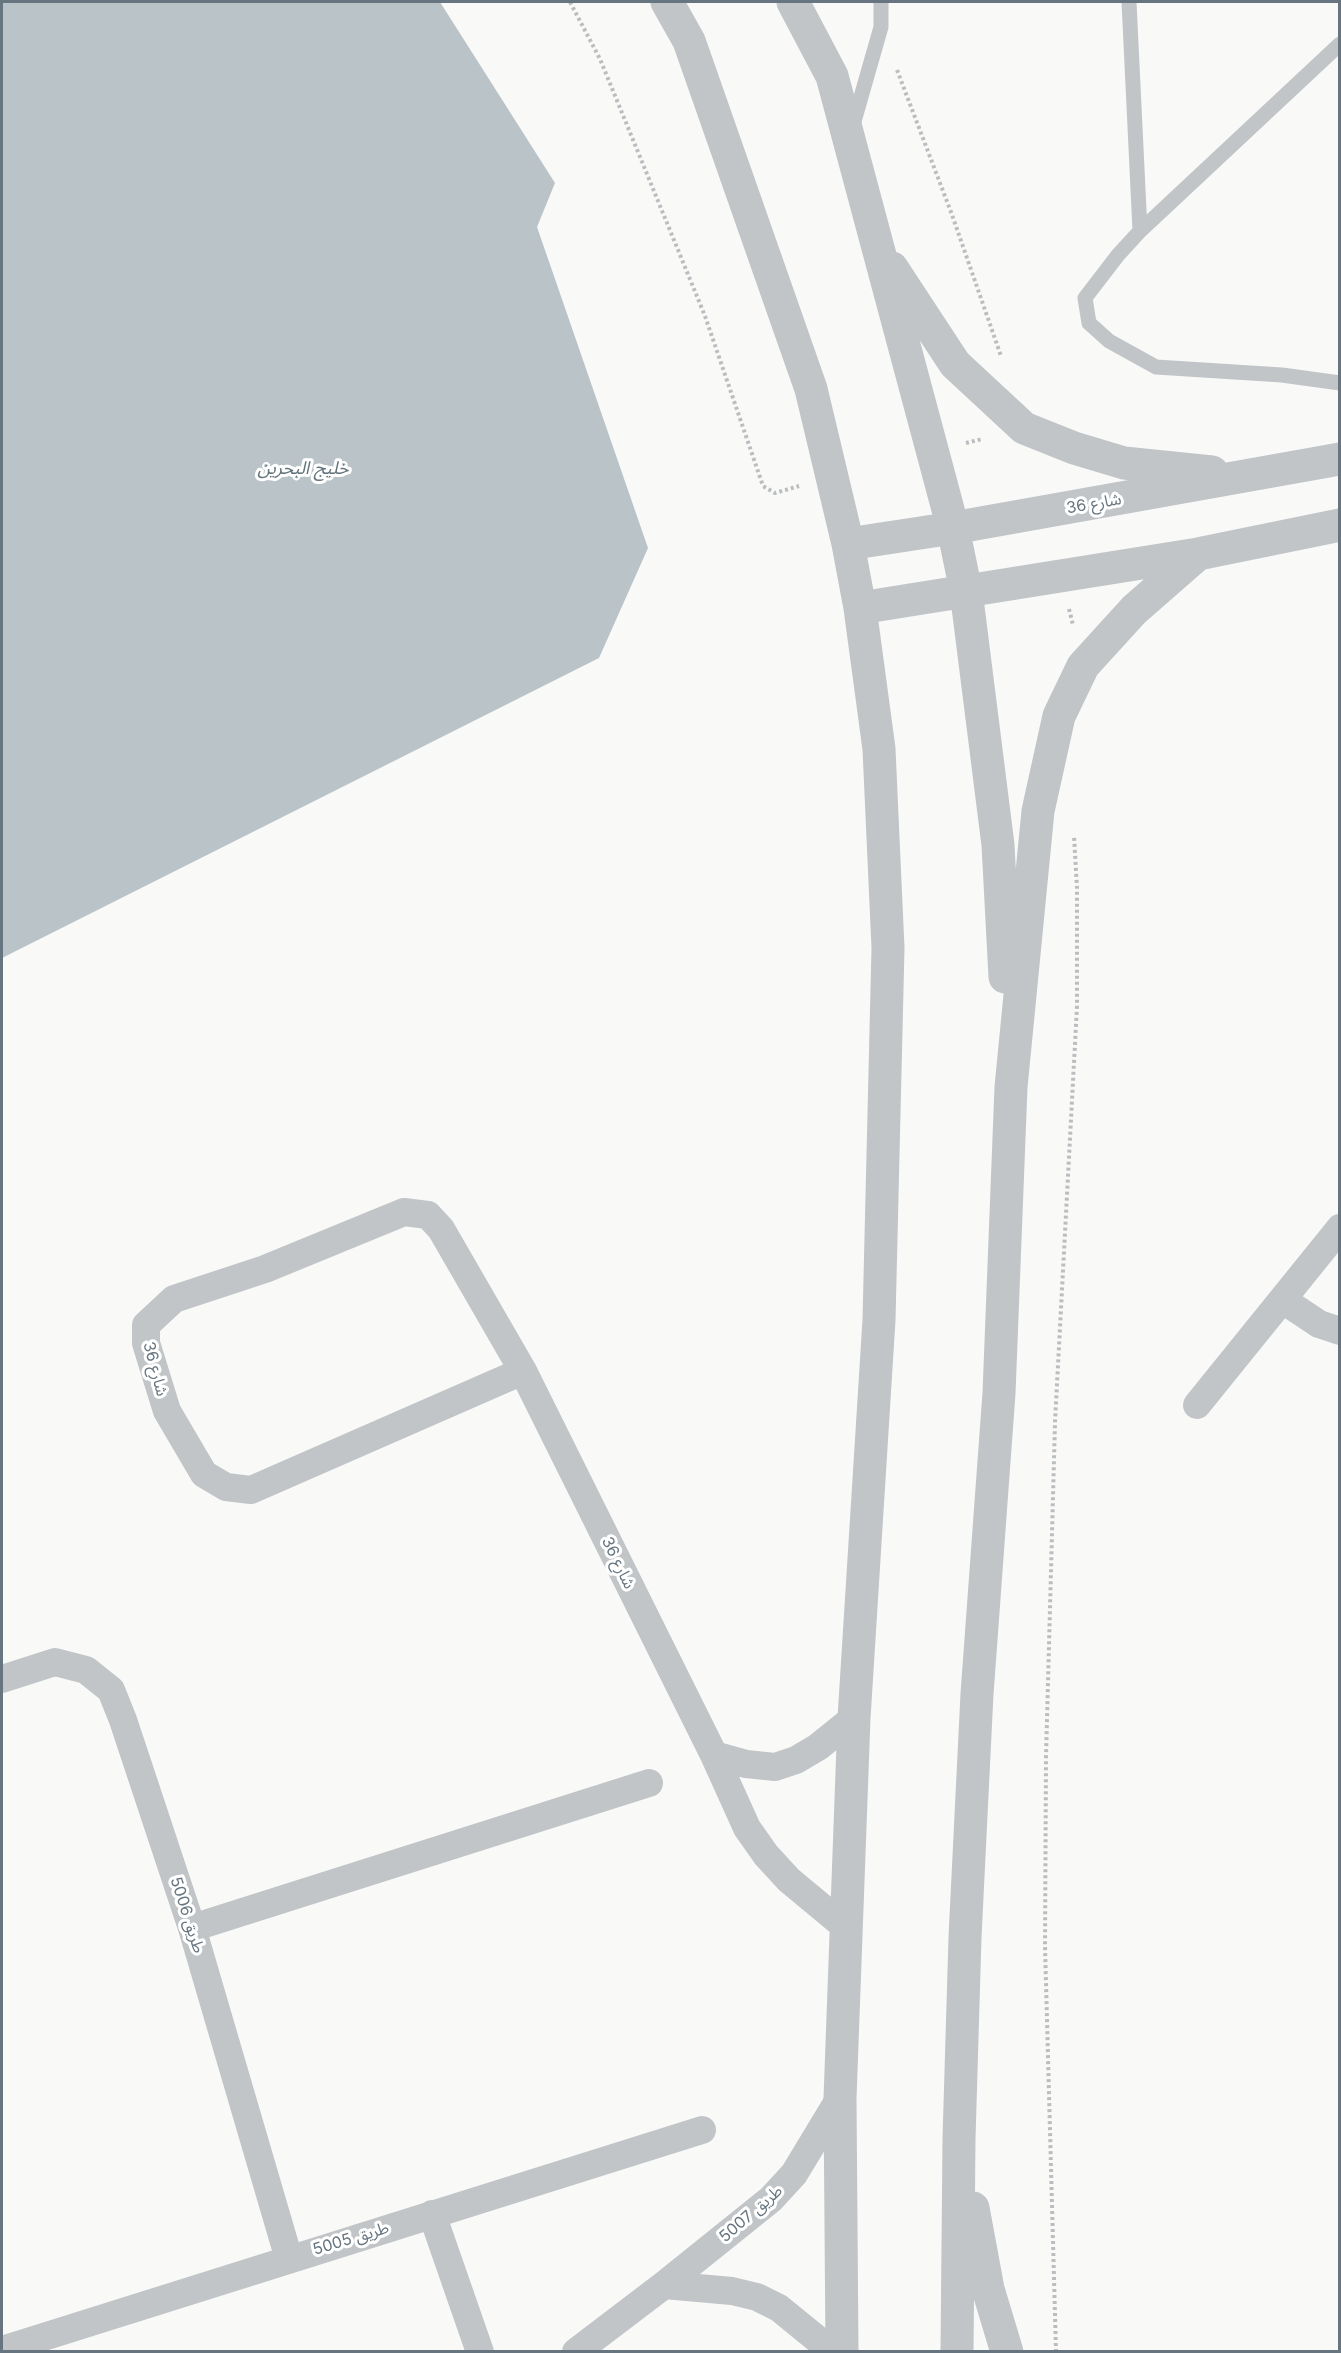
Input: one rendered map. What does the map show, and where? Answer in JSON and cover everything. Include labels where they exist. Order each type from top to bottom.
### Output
[{"type":"street","points":[[667,2],[689,41],[811,389],[848,544],[860,608],[879,749],[888,948],[879,1320],[854,1718],[840,2098],[842,2352]]},
{"type":"street","points":[[793,2],[832,76],[952,528],[966,591],[998,845],[1011,1087]]},
{"type":"street","points":[[876,244],[955,364],[1024,428],[1074,448],[1124,463],[1253,476]]},
{"type":"street","name":"شارع 36","points":[[848,544],[1253,476],[1340,459]]},
{"type":"street","points":[[860,608],[1198,554],[1340,525]]},
{"type":"street","points":[[957,2352],[959,2139],[965,1937],[977,1694],[999,1393],[1011,1087],[1038,811],[1059,716],[1083,666],[1134,610],[1198,554]]},
{"type":"street","name":"شارع 36","points":[[523,1371],[251,1490],[226,1487],[204,1474],[167,1411],[146,1343],[146,1325],[174,1299],[265,1269],[404,1212],[428,1215],[441,1229],[523,1371],[714,1755],[747,1828],[766,1855],[789,1880],[848,1929]]},
{"type":"street","points":[[1197,1405],[1340,1228]]},
{"type":"street","points":[[1283,1300],[1319,1324],[1340,1331]]},
{"type":"street","name":"طريق 5006","points":[[2,1678],[55,1662],[87,1670],[111,1690],[192,1928],[289,2259]]},
{"type":"street","points":[[714,1755],[746,1764],[775,1767],[796,1760],[818,1747],[854,1718]]},
{"type":"street","points":[[192,1928],[649,1783]]},
{"type":"street","name":"طريق 5007","points":[[576,2352],[771,2199],[794,2174],[840,2098]]},
{"type":"street","name":"طريق 5005","points":[[2,2350],[702,2130]]},
{"type":"street","points":[[959,2139],[988,2289],[1007,2352]]},
{"type":"street","points":[[432,2214],[480,2352]]},
{"type":"street","points":[[664,2284],[732,2291],[757,2297],[779,2308],[833,2352]]},
{"type":"lane","points":[[849,137],[881,27],[880,2]]},
{"type":"lane","points":[[1130,2],[1140,231]]},
{"type":"lane","points":[[1340,44],[1140,231],[1085,298],[1089,323],[1109,342],[1156,367],[1282,375],[1340,383]]},
{"type":"path","points":[[570,2],[600,59],[705,316],[763,486],[775,493],[832,478]]},
{"type":"path","points":[[881,27],[951,212],[1004,365]]},
{"type":"path","points":[[932,452],[1024,428]]},
{"type":"path","points":[[1056,2352],[1045,1947],[1046,1757],[1055,1411],[1077,1006],[1077,888],[1074,831]]},
{"type":"water","name":"خليج البحرين","points":[[2,2],[440,2],[555,183],[537,227],[648,548],[599,658],[2,958]]}]
